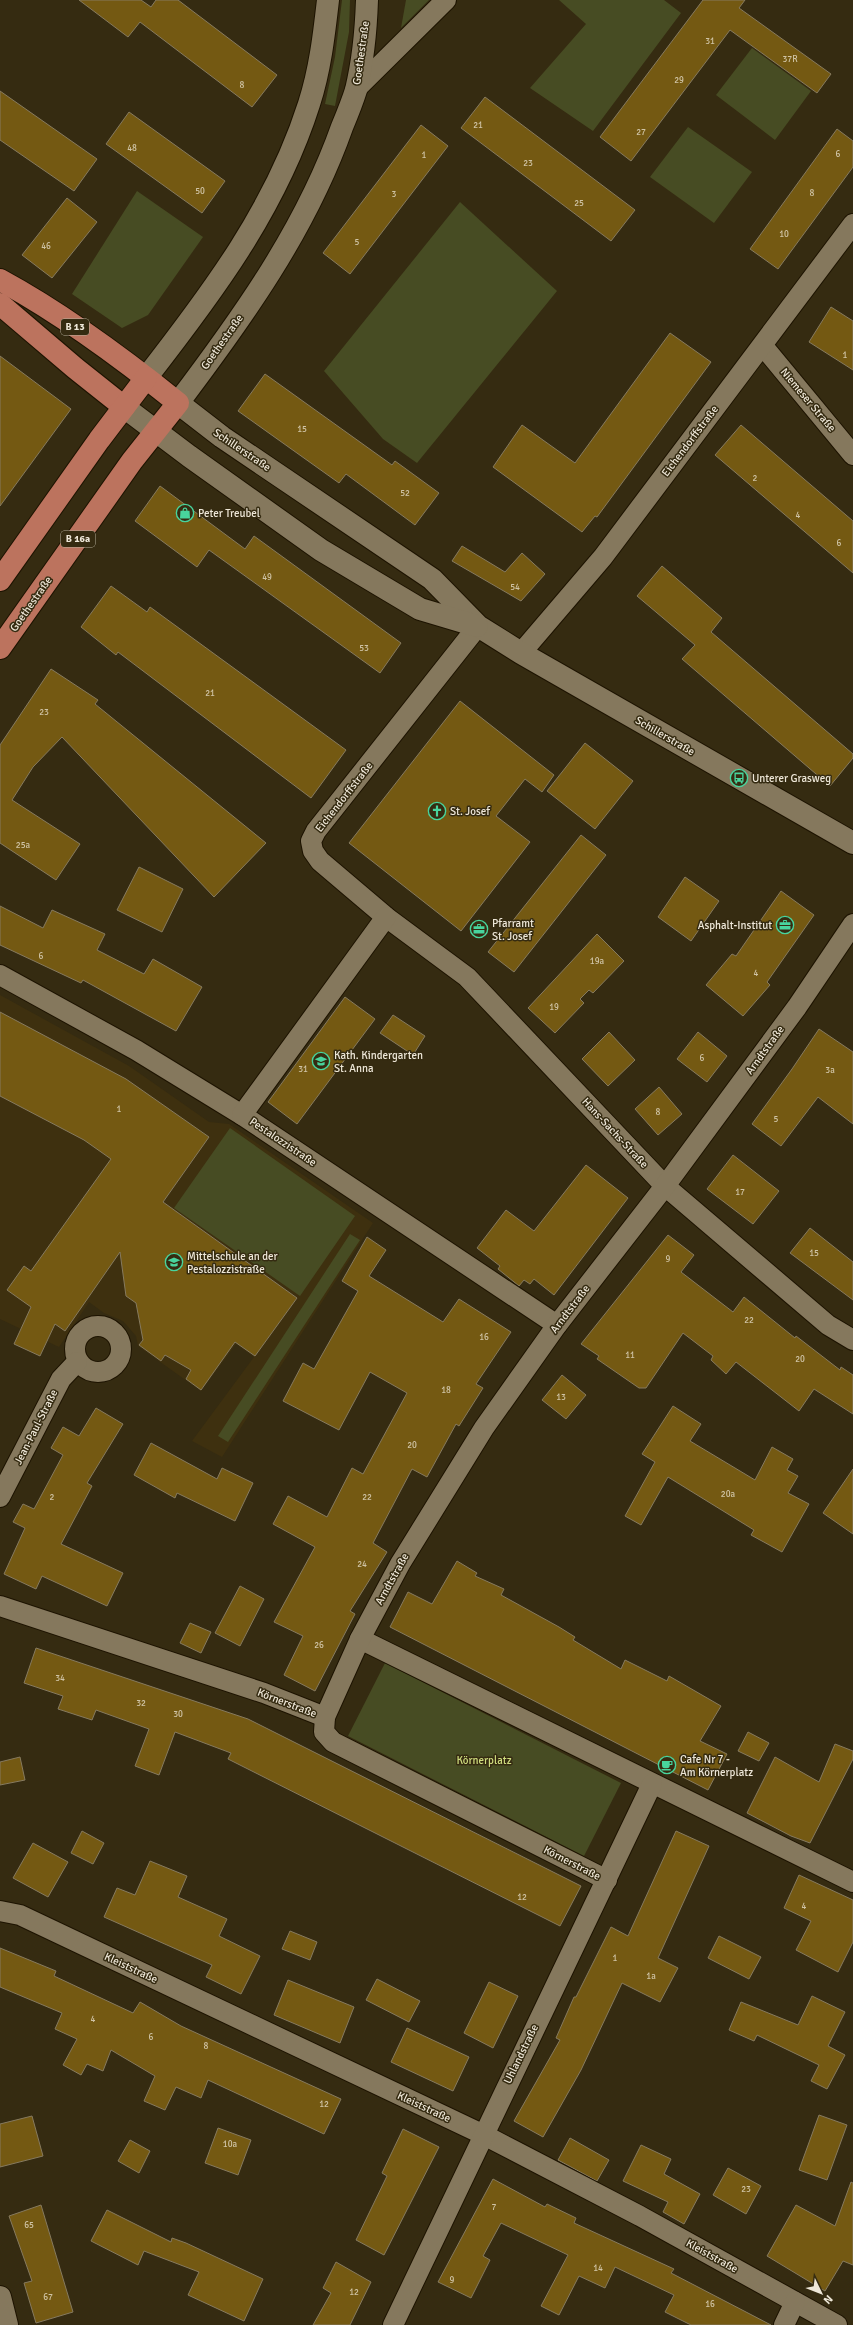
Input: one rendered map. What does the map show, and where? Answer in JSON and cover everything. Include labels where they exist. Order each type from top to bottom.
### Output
[{"type":"main road","points":[[0,580],[124,407],[214,287],[260,218],[290,156],[310,103],[319,64],[328,0]]},
{"type":"main road","name":"Goethestraße","points":[[0,648],[277,264],[308,209],[331,159],[356,90],[366,32],[367,0]]},
{"type":"main road","name":"Schillerstraße","points":[[0,280],[32,297],[146,378],[222,437],[432,580],[478,626],[521,653],[853,843]]},
{"type":"main road","name":"Schillerstraße","points":[[0,304],[75,368],[124,407],[321,550],[420,609],[478,626]]},
{"type":"main road","points":[[0,2297],[7,2325]]},
{"type":"street","points":[[356,90],[446,0]]},
{"type":"street","name":"Eichendorffstraße","points":[[521,653],[602,557],[763,346],[853,224]]},
{"type":"street","name":"Niemeser Straße","points":[[763,346],[853,455]]},
{"type":"street","name":"Eichendorffstraße","points":[[386,917],[320,861],[312,851],[311,841],[478,626]]},
{"type":"street","points":[[242,1115],[386,917]]},
{"type":"street","name":"Hans-Sachs-Straße","points":[[386,917],[467,977],[665,1186],[828,1325],[853,1340]]},
{"type":"street","name":"Arndtstraße","points":[[324,1717],[360,1639],[400,1564],[484,1428],[557,1325],[665,1186],[797,1007],[853,924]]},
{"type":"street","name":"Pestalozzistraße","points":[[0,975],[136,1050],[242,1115],[557,1325]]},
{"type":"street","name":"Jean-Paul-Straße","points":[[0,1497],[61,1379],[78,1362]]},
{"type":"street","name":"Körnerstraße","points":[[0,1606],[264,1693],[324,1717],[324,1732],[333,1742],[607,1880]]},
{"type":"street","points":[[360,1639],[853,1882]]},
{"type":"street","name":"Uhlandstraße","points":[[393,2325],[482,2134],[607,1880],[652,1784]]},
{"type":"street","name":"Kleiststraße","points":[[0,1911],[20,1915],[482,2134],[640,2216],[837,2325]]},
{"type":"street","points":[[784,2325],[795,2302]]},
{"type":"shaded area","name":"Mittelschule an der Pestalozzistraße","points":[[0,995],[129,1066],[209,1122],[229,1124],[373,1223],[222,1457],[192,1441],[254,1357],[236,1344],[201,1391],[138,1346],[136,1336],[123,1321],[104,1313],[89,1302],[59,1347],[0,1319]]},
{"type":"green space","points":[[342,0],[350,0],[349,32],[335,106],[325,104],[335,57]]},
{"type":"green space","points":[[406,0],[429,0],[401,28]]},
{"type":"green space","points":[[559,0],[664,0],[681,13],[593,131],[530,88],[586,24]]},
{"type":"green space","points":[[752,48],[811,91],[775,140],[716,95]]},
{"type":"green space","points":[[688,127],[752,172],[714,223],[650,177]]},
{"type":"green space","points":[[137,191],[203,237],[148,315],[122,328],[72,294]]},
{"type":"green space","points":[[460,202],[557,291],[417,463],[383,439],[324,371]]},
{"type":"green space","points":[[230,1128],[355,1216],[300,1296],[174,1208]]},
{"type":"green space","points":[[350,1234],[360,1240],[228,1442],[218,1436]]},
{"type":"green space","name":"Körnerplatz","points":[[385,1663],[621,1783],[584,1856],[348,1736]]},
{"type":"building","points":[[79,0],[141,0],[151,7],[156,0],[178,0],[277,75],[252,107],[140,22],[128,37]]},
{"type":"building","points":[[703,0],[745,0],[739,8],[831,74],[817,93],[730,30],[631,161],[600,137]]},
{"type":"building","points":[[0,91],[97,159],[74,191],[0,140]]},
{"type":"building","points":[[485,97],[635,210],[611,241],[461,128]]},
{"type":"building","points":[[129,112],[225,181],[202,213],[106,144]]},
{"type":"building","points":[[421,125],[448,146],[350,274],[323,253]]},
{"type":"building","points":[[837,129],[853,141],[853,167],[778,269],[750,249]]},
{"type":"building","points":[[67,198],[97,222],[52,278],[22,255]]},
{"type":"building","points":[[831,307],[853,321],[853,370],[809,342]]},
{"type":"building","points":[[670,333],[711,362],[597,517],[595,516],[582,532],[493,467],[522,425],[575,463]]},
{"type":"building","points":[[0,356],[71,409],[0,506]]},
{"type":"building","points":[[265,374],[392,465],[395,461],[439,493],[415,525],[346,474],[339,483],[238,411]]},
{"type":"building","points":[[741,425],[853,521],[853,573],[715,455]]},
{"type":"building","points":[[160,486],[245,549],[254,536],[401,643],[380,673],[209,550],[197,567],[135,521]]},
{"type":"building","points":[[462,546],[505,572],[522,553],[545,574],[521,601],[452,561]]},
{"type":"building","points":[[662,566],[722,618],[711,632],[853,754],[853,758],[830,786],[682,659],[695,645],[637,596]]},
{"type":"building","points":[[111,586],[147,612],[150,607],[346,750],[311,798],[118,652],[116,655],[81,627]]},
{"type":"building","points":[[51,669],[98,700],[95,704],[266,843],[214,897],[62,737],[33,767],[12,800],[80,844],[56,880],[0,843],[0,745]]},
{"type":"building","name":"St. Josef","points":[[460,701],[554,775],[542,792],[525,779],[496,816],[530,842],[461,931],[349,843]]},
{"type":"building","points":[[585,743],[633,781],[595,829],[547,791]]},
{"type":"building","points":[[581,835],[606,855],[514,972],[488,952]]},
{"type":"building","points":[[139,867],[183,889],[162,932],[117,910]]},
{"type":"building","points":[[685,877],[719,901],[691,941],[658,917]]},
{"type":"building","points":[[781,891],[814,915],[767,982],[770,985],[743,1016],[706,985],[732,954],[736,956]]},
{"type":"building","points":[[0,906],[43,928],[52,910],[105,934],[97,950],[144,974],[153,959],[202,987],[176,1031],[83,980],[81,983],[0,945]]},
{"type":"building","points":[[597,934],[624,961],[593,993],[589,990],[580,999],[584,1003],[555,1033],[528,1008]]},
{"type":"building","name":"Kath. Kindergarten St. Anna","points":[[345,997],[375,1019],[297,1124],[268,1102]]},
{"type":"building","points":[[0,1012],[126,1079],[209,1137],[163,1202],[297,1298],[255,1356],[235,1342],[201,1390],[186,1379],[191,1370],[165,1355],[161,1361],[139,1345],[143,1340],[136,1303],[126,1296],[120,1252],[65,1331],[55,1324],[40,1356],[14,1344],[31,1307],[7,1290],[24,1266],[31,1271],[111,1159],[84,1140],[0,1096]]},
{"type":"building","points":[[393,1015],[425,1036],[413,1055],[380,1033]]},
{"type":"building","points":[[819,1029],[853,1052],[853,1124],[818,1097],[781,1146],[752,1124]]},
{"type":"building","points":[[609,1032],[635,1060],[608,1086],[582,1059]]},
{"type":"building","points":[[698,1032],[727,1056],[707,1082],[677,1059]]},
{"type":"building","points":[[659,1087],[682,1114],[658,1135],[635,1109]]},
{"type":"building","points":[[733,1155],[779,1191],[753,1224],[707,1189]]},
{"type":"building","points":[[586,1165],[628,1198],[554,1295],[534,1279],[530,1284],[524,1280],[519,1286],[498,1269],[500,1266],[477,1248],[506,1210],[534,1231]]},
{"type":"building","points":[[810,1228],[853,1262],[853,1300],[790,1253]]},
{"type":"building","points":[[668,1235],[694,1255],[681,1272],[733,1312],[744,1297],[795,1338],[796,1336],[840,1370],[841,1367],[853,1375],[853,1414],[814,1389],[799,1411],[736,1362],[726,1374],[711,1360],[713,1356],[683,1333],[646,1388],[639,1388],[597,1359],[599,1356],[581,1344]]},
{"type":"building","points":[[367,1237],[386,1250],[369,1276],[443,1322],[459,1299],[511,1332],[476,1384],[483,1388],[459,1426],[456,1424],[427,1477],[412,1469],[373,1543],[387,1552],[350,1611],[355,1614],[315,1691],[284,1675],[303,1636],[274,1622],[315,1547],[273,1524],[288,1496],[327,1517],[352,1468],[363,1474],[407,1393],[370,1372],[339,1430],[283,1401],[303,1363],[314,1369],[358,1291],[342,1281]]},
{"type":"building","points":[[562,1375],[586,1395],[566,1419],[542,1400]]},
{"type":"building","points":[[673,1406],[701,1424],[690,1441],[755,1480],[772,1447],[793,1459],[787,1470],[798,1476],[788,1493],[809,1504],[782,1552],[751,1535],[754,1530],[668,1477],[641,1525],[625,1516],[655,1462],[642,1454]]},
{"type":"building","points":[[96,1408],[123,1424],[87,1483],[92,1486],[61,1544],[123,1573],[107,1606],[42,1576],[36,1589],[4,1574],[25,1528],[13,1522],[23,1504],[34,1509],[63,1455],[51,1448],[63,1427],[79,1436]]},
{"type":"building","points":[[151,1443],[217,1479],[222,1468],[253,1483],[235,1521],[177,1493],[175,1498],[134,1475]]},
{"type":"building","points":[[853,1469],[853,1534],[823,1513]]},
{"type":"building","points":[[457,1561],[477,1573],[475,1576],[504,1589],[501,1595],[559,1627],[575,1637],[573,1640],[621,1669],[625,1660],[667,1681],[669,1676],[721,1706],[700,1741],[727,1754],[708,1790],[390,1627],[408,1592],[432,1604]]},
{"type":"building","points":[[240,1586],[264,1599],[240,1646],[215,1633]]},
{"type":"building","points":[[190,1623],[211,1632],[201,1653],[180,1643]]},
{"type":"building","points":[[36,1648],[248,1719],[581,1886],[560,1926],[228,1759],[231,1753],[175,1732],[159,1775],[135,1766],[149,1729],[96,1710],[92,1720],[58,1709],[63,1696],[24,1683]]},
{"type":"building","points":[[748,1732],[769,1743],[759,1761],[738,1751]]},
{"type":"building","points":[[835,1744],[853,1751],[853,1759],[810,1843],[791,1836],[747,1813],[775,1757],[819,1782]]},
{"type":"building","points":[[20,1757],[25,1780],[0,1785],[0,1762]]},
{"type":"building","points":[[82,1831],[104,1843],[93,1864],[71,1853]]},
{"type":"building","points":[[676,1831],[709,1846],[658,1958],[678,1968],[660,2002],[622,1983],[581,2070],[543,2137],[514,2121],[560,2040],[556,2038],[574,1997],[576,1997],[611,1927],[628,1936]]},
{"type":"building","points":[[33,1843],[68,1862],[48,1897],[13,1878]]},
{"type":"building","points":[[150,1861],[187,1876],[178,1897],[227,1919],[219,1936],[260,1956],[241,1994],[206,1977],[212,1965],[104,1917],[117,1888],[135,1895]]},
{"type":"building","points":[[799,1875],[853,1900],[853,1942],[838,1972],[796,1950],[811,1921],[784,1908]]},
{"type":"building","points":[[290,1931],[317,1942],[310,1960],[282,1949]]},
{"type":"building","points":[[719,1936],[761,1957],[749,1979],[708,1958]]},
{"type":"building","points":[[0,1948],[56,1971],[54,1976],[133,2013],[140,2002],[181,2026],[341,2099],[324,2134],[208,2080],[201,2098],[176,2087],[165,2110],[144,2101],[155,2076],[111,2050],[103,2071],[87,2064],[81,2075],[63,2065],[77,2039],[55,2029],[62,2013],[0,1987]]},
{"type":"building","points":[[377,1979],[420,2001],[409,2022],[366,2000]]},
{"type":"building","points":[[288,1980],[354,2007],[340,2043],[274,2015]]},
{"type":"building","points":[[489,1982],[518,1996],[493,2048],[464,2033]]},
{"type":"building","points":[[812,1996],[845,2012],[828,2046],[845,2055],[827,2089],[811,2081],[819,2065],[757,2035],[754,2041],[729,2030],[741,2002],[798,2025]]},
{"type":"building","points":[[407,2028],[469,2057],[453,2091],[391,2062]]},
{"type":"building","points":[[819,2115],[847,2125],[827,2180],[799,2170]]},
{"type":"building","points":[[32,2116],[43,2156],[0,2167],[0,2124]]},
{"type":"building","points":[[218,2128],[251,2140],[238,2175],[205,2163]]},
{"type":"building","points":[[403,2129],[439,2147],[384,2255],[356,2240],[387,2176],[382,2173]]},
{"type":"building","points":[[570,2138],[609,2160],[597,2181],[558,2160]]},
{"type":"building","points":[[130,2140],[150,2151],[139,2173],[118,2161]]},
{"type":"building","points":[[641,2145],[671,2159],[664,2174],[700,2194],[684,2224],[663,2212],[668,2202],[623,2181]]},
{"type":"building","points":[[728,2168],[761,2186],[746,2214],[713,2195]]},
{"type":"building","points":[[493,2179],[545,2207],[547,2204],[576,2218],[574,2223],[674,2269],[671,2273],[771,2325],[691,2325],[665,2312],[674,2295],[615,2267],[605,2288],[579,2276],[559,2315],[541,2306],[568,2255],[501,2223],[483,2256],[490,2260],[471,2298],[438,2282]]},
{"type":"building","points":[[851,2182],[853,2183],[853,2265],[843,2261],[825,2291],[767,2256],[796,2205],[835,2226]]},
{"type":"building","points":[[41,2205],[73,2312],[36,2323],[24,2283],[32,2281],[9,2216]]},
{"type":"building","points":[[107,2210],[171,2242],[172,2238],[186,2243],[263,2279],[244,2321],[188,2295],[199,2272],[144,2251],[138,2265],[91,2241]]},
{"type":"building","points":[[336,2262],[371,2282],[350,2325],[313,2325],[331,2293],[323,2288]]},
{"type":"place","name":"Peter Treubel","points":[[185,513]]},
{"type":"place","name":"Unterer Grasweg","points":[[739,778]]},
{"type":"place","name":"St. Josef","points":[[437,811]]},
{"type":"place","name":"Asphalt-Institut","points":[[785,925]]},
{"type":"place","name":"Pfarramt St. Josef","points":[[479,929]]},
{"type":"place","name":"Kath. Kindergarten St. Anna","points":[[321,1061]]},
{"type":"place","name":"Mittelschule an der Pestalozzistraße","points":[[174,1262]]},
{"type":"place","name":"Cafe Nr 7 - Am Körnerplatz","points":[[667,1765]]}]
